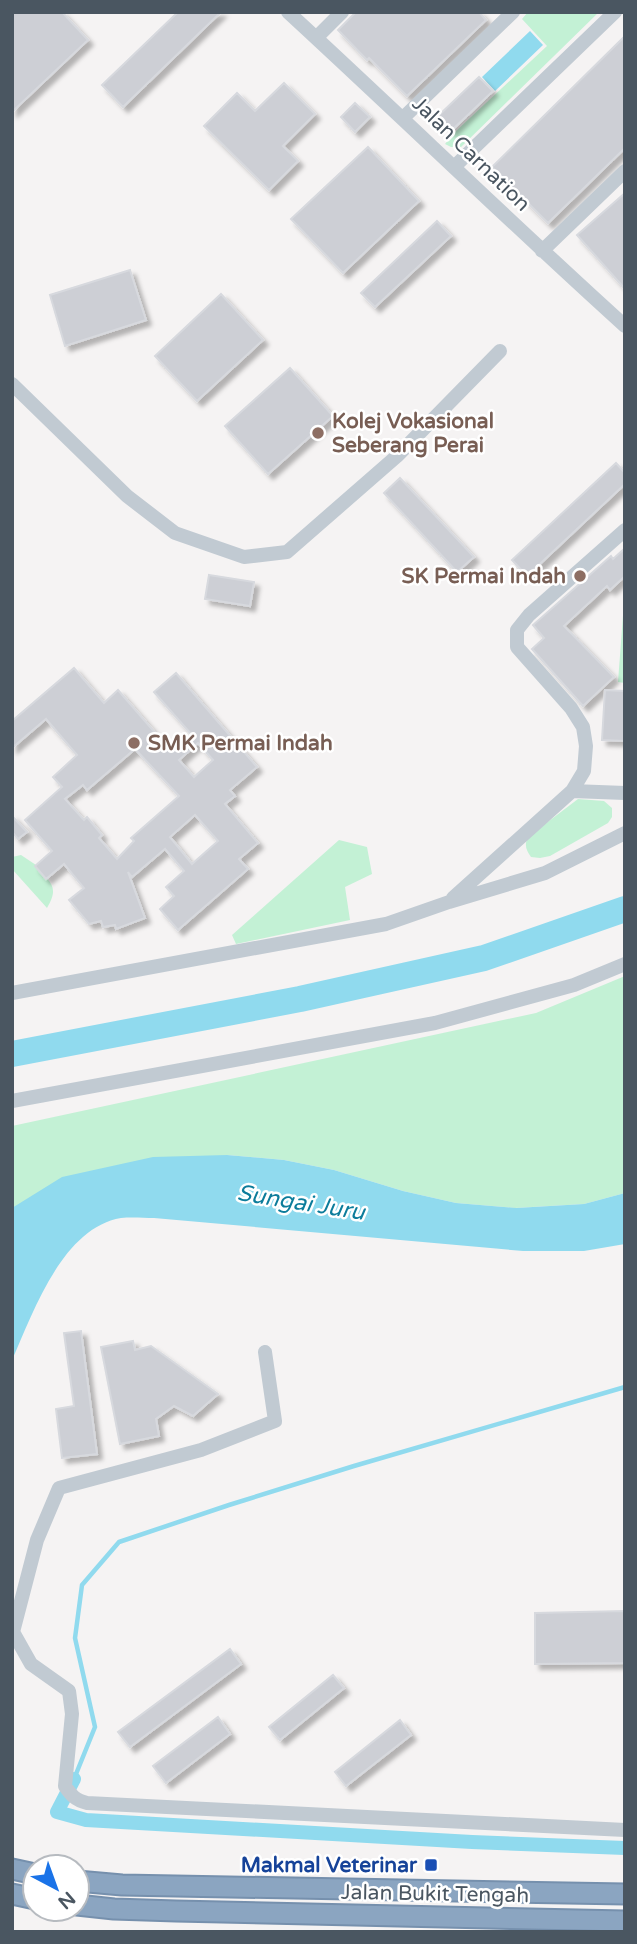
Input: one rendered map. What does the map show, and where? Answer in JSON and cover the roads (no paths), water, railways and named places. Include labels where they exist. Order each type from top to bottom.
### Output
[{"type":"highway","name":"Jalan Bukit Tengah","points":[[91,1882],[625,1894]]},
{"type":"highway","name":"Jalan Bukit Tengah","points":[[91,1907],[163,1911],[625,1921]]},
{"type":"street","name":"Jalan Carnation","points":[[288,12],[625,326]]},
{"type":"street","points":[[316,38],[342,12]]},
{"type":"street","points":[[403,118],[513,12]]},
{"type":"street","points":[[454,167],[615,12]]},
{"type":"street","points":[[542,251],[625,171]]},
{"type":"street","points":[[12,384],[127,496],[175,533],[244,557],[287,552],[397,456],[500,351]]},
{"type":"street","points":[[449,902],[572,791],[584,771],[586,747],[583,727],[571,708],[517,647],[517,630],[529,615],[625,530]]},
{"type":"street","points":[[572,791],[625,793]]},
{"type":"street","points":[[12,993],[387,924],[545,873],[625,833]]},
{"type":"street","points":[[12,1101],[435,1023],[574,985],[625,964]]},
{"type":"street","points":[[265,1352],[275,1422],[201,1450],[59,1488],[37,1540],[13,1632],[31,1664],[69,1691],[72,1714],[68,1790],[78,1801],[87,1803],[625,1830]]},
{"type":"water","points":[[530,31],[543,45],[495,91],[482,77]]},
{"type":"water","name":"Sungai Juru","points":[[227,1155],[284,1160],[334,1170],[403,1191],[456,1203],[516,1208],[584,1204],[625,1193],[625,1244],[584,1251],[523,1251],[154,1218],[121,1218],[100,1225],[82,1238],[66,1255],[40,1297],[12,1360],[12,1208],[62,1177],[153,1157]]},
{"type":"waterway","points":[[12,1054],[300,999],[484,958],[625,909]]},
{"type":"waterway","points":[[74,1779],[95,1727],[75,1638],[82,1585],[119,1542],[354,1466],[625,1387]]},
{"type":"waterway","points":[[74,1779],[57,1812],[86,1820],[625,1848]]},
{"type":"place","name":"Kolej Vokasional Seberang Perai","points":[[318,433]]},
{"type":"place","name":"SK Permai Indah","points":[[580,576]]},
{"type":"place","name":"SMK Permai Indah","points":[[134,743]]},
{"type":"place","name":"Makmal Veterinar","points":[[431,1865]]}]
